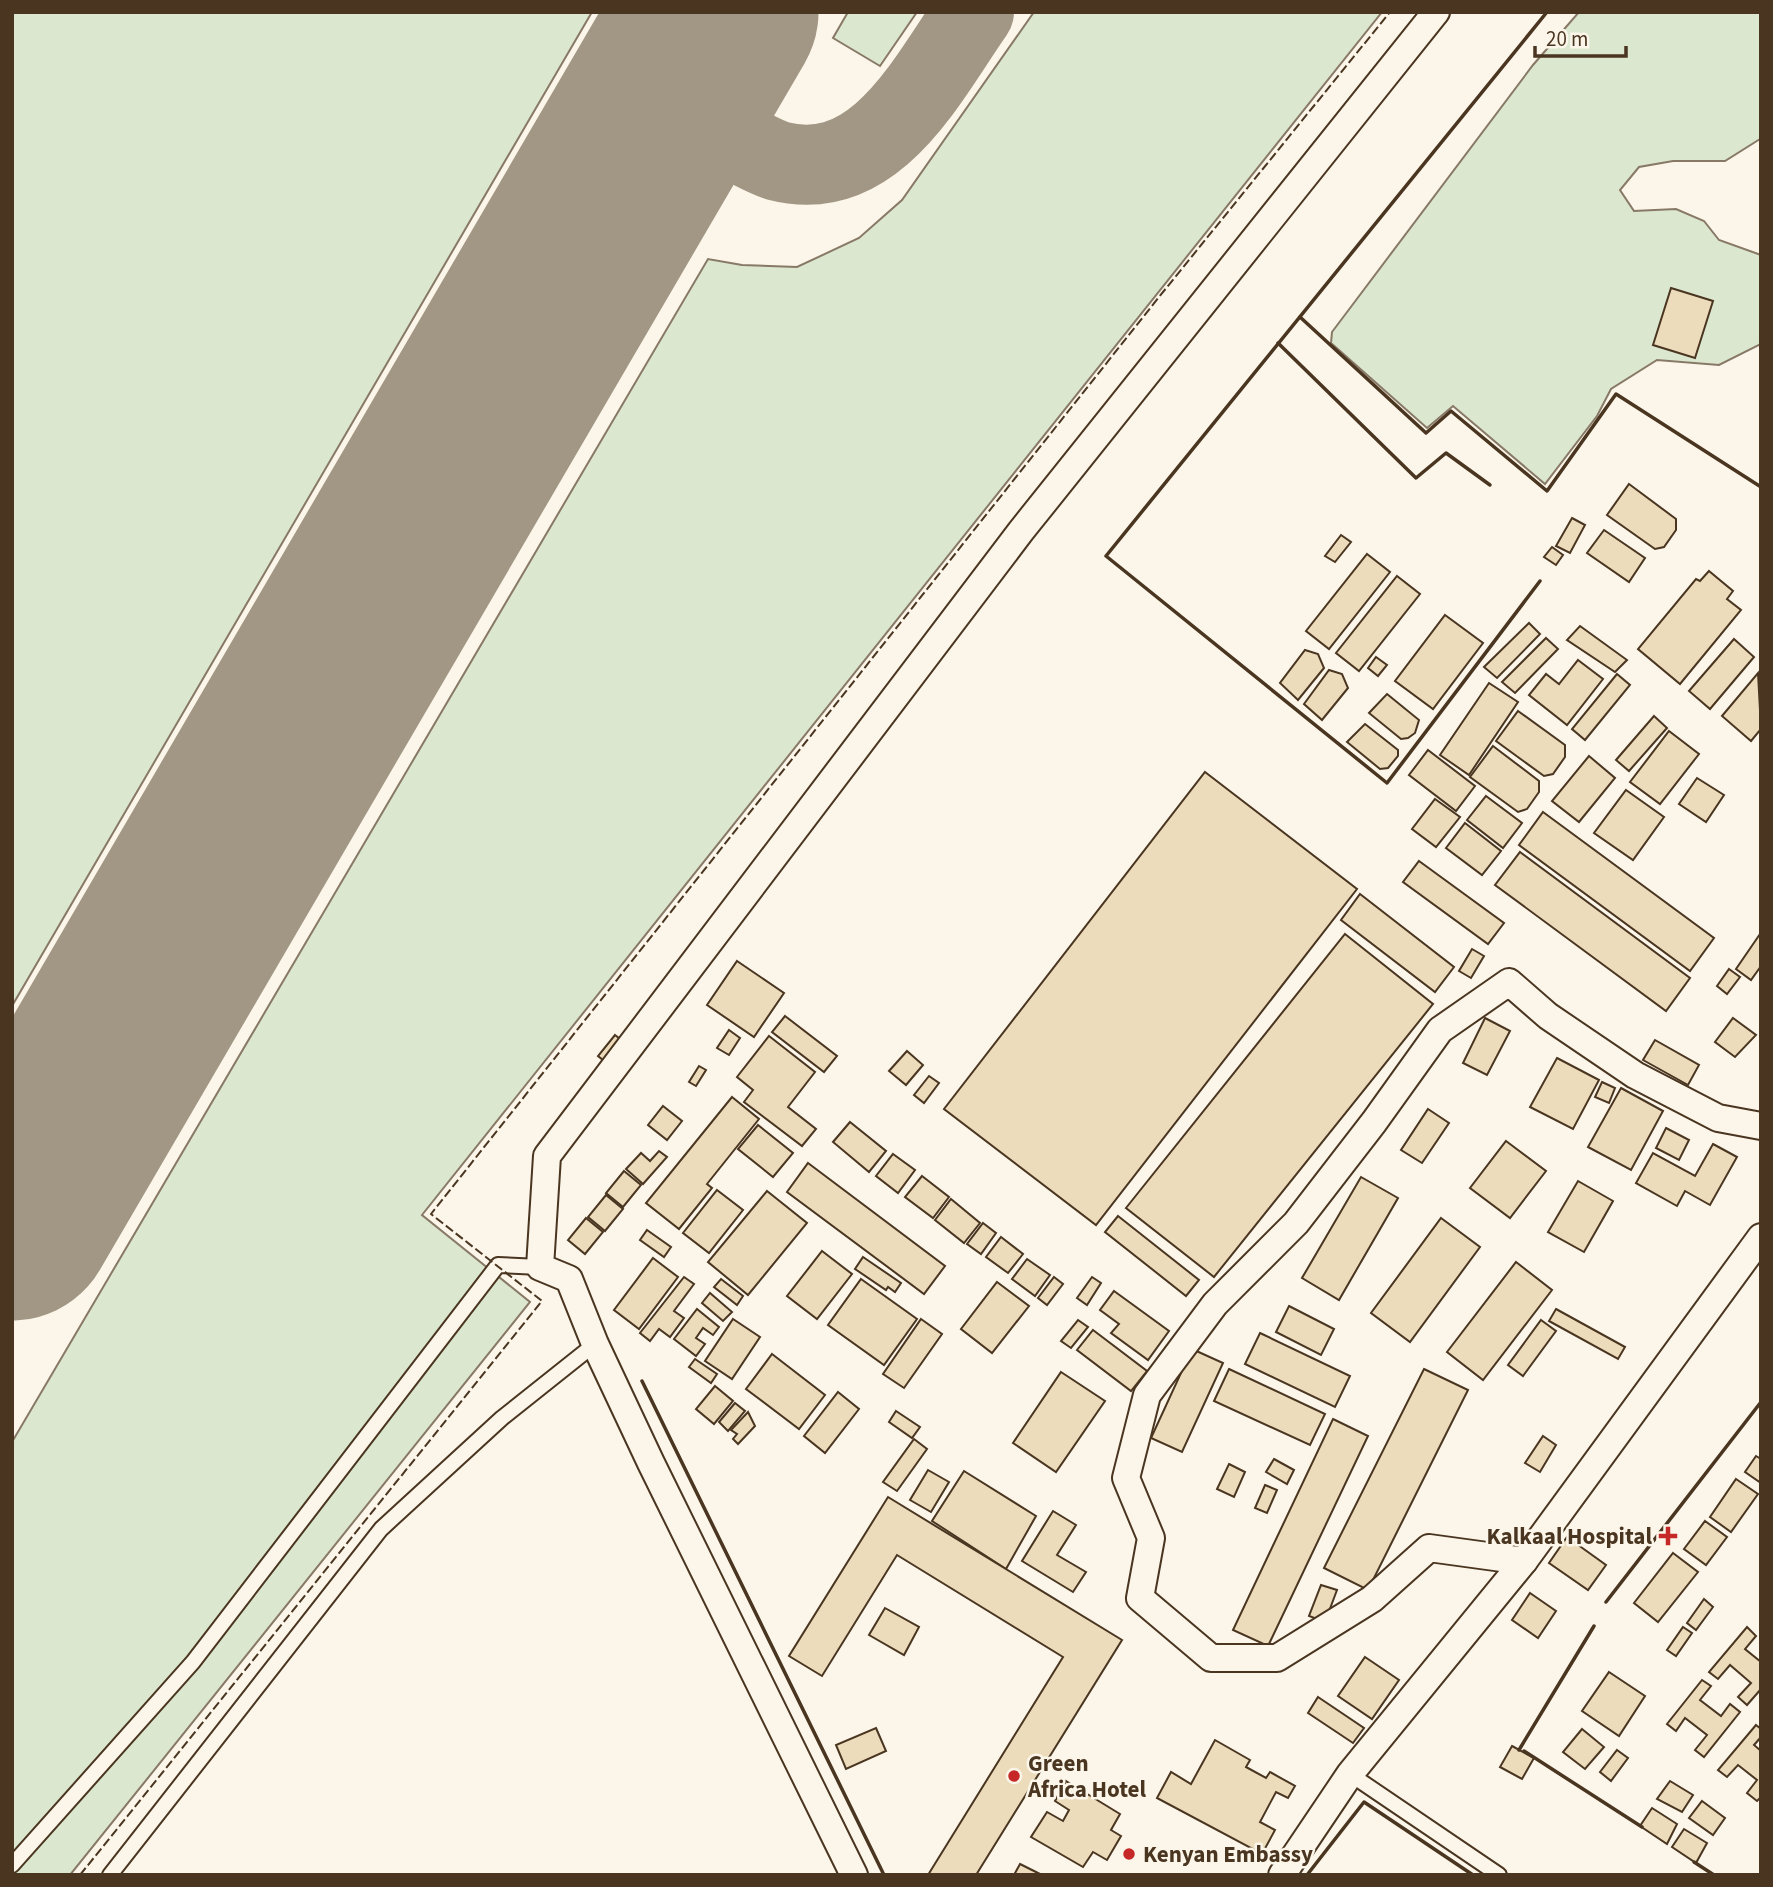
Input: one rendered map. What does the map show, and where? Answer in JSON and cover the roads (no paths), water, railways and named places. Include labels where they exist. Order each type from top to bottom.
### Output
[{"type":"street","points":[[854,1875],[595,1344],[569,1279],[540,1267],[547,1156],[1021,531],[1436,12]]},
{"type":"street","points":[[1524,1561],[1429,1548],[1372,1599],[1277,1658],[1211,1658],[1140,1598],[1151,1538],[1126,1478],[1147,1395],[1215,1304],[1296,1223],[1440,1030],[1508,982],[1548,1016],[1635,1074],[1718,1118],[1761,1126]]},
{"type":"street","points":[[1282,1875],[1350,1774],[1524,1561],[1761,1237]]},
{"type":"lane","points":[[12,1865],[193,1662],[498,1265],[540,1267]]},
{"type":"lane","points":[[110,1875],[381,1529],[502,1418],[595,1344]]},
{"type":"lane","points":[[1350,1774],[1499,1875]]},
{"type":"place","name":"Kalkaal Hospital","points":[[1668,1536]]},
{"type":"place","name":"Green Africa Hotel","points":[[1014,1776]]},
{"type":"place","name":"Kenyan Embassy","points":[[1129,1854]]}]
